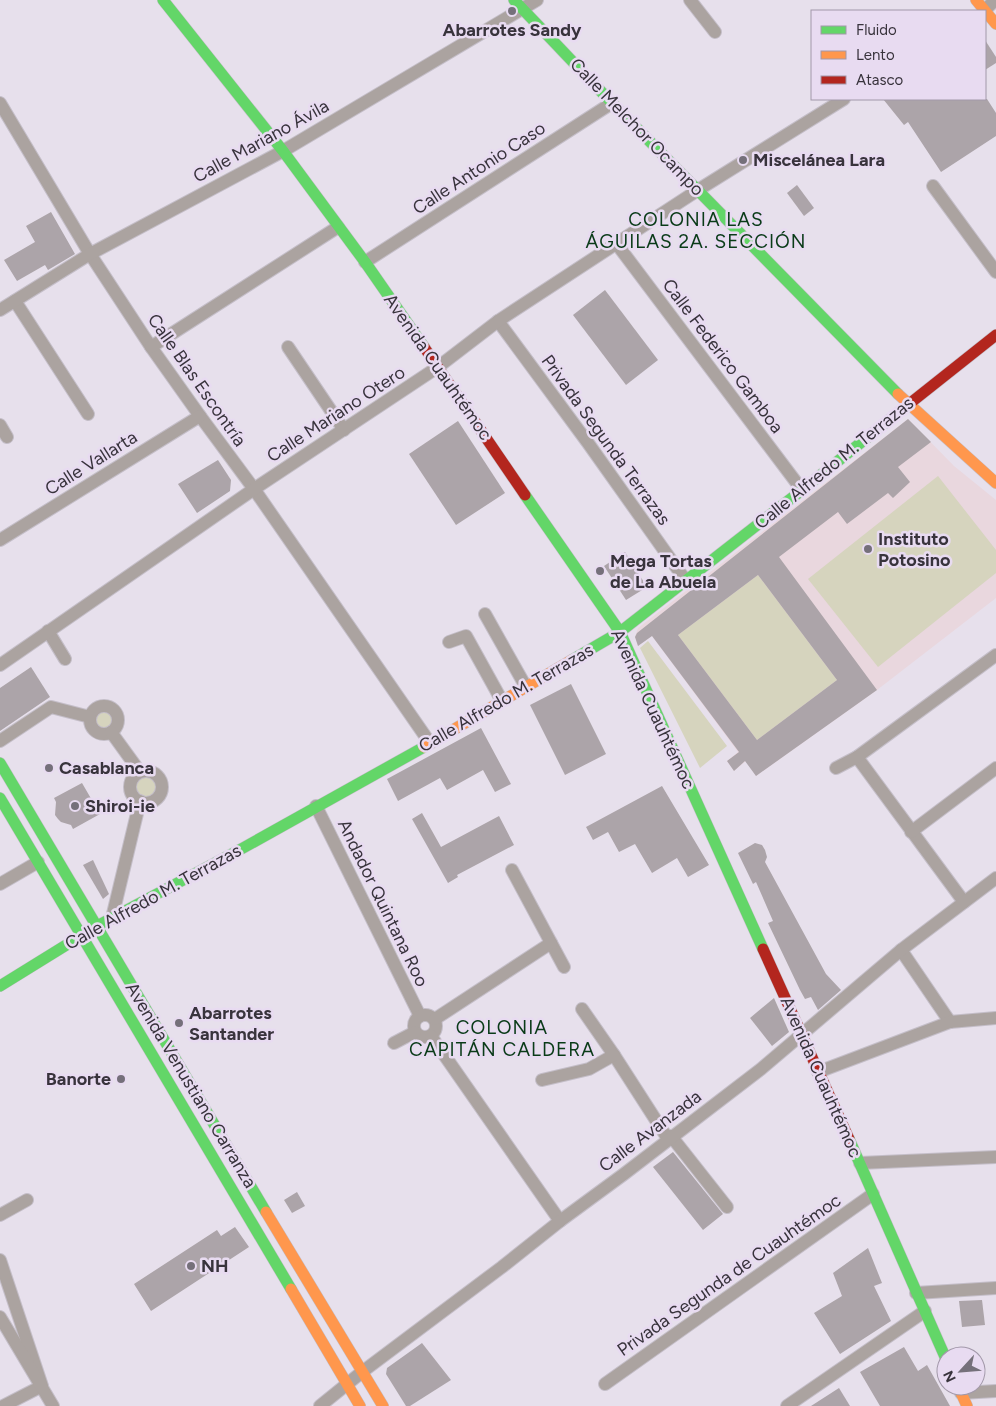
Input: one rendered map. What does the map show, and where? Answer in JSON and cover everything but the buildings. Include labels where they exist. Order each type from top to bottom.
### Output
[{"type":"street","name":"Avenida Cuauhtémoc","points":[[163,0],[283,151],[365,262],[620,632],[860,1163],[940,1346]]},
{"type":"street","name":"Calle Mariano Ávila","points":[[0,310],[90,254],[283,151],[517,4],[537,0]]},
{"type":"street","points":[[690,0],[716,32]]},
{"type":"street","points":[[976,0],[984,10]]},
{"type":"street","points":[[986,10],[996,0]]},
{"type":"street","name":"Calle Melchor Ocampo","points":[[517,4],[908,404],[996,484]]},
{"type":"street","points":[[986,12],[996,24]]},
{"type":"street","name":"Calle Mariano Otero","points":[[0,665],[254,489],[438,367],[498,321],[698,190],[842,100]]},
{"type":"street","name":"Calle Blas Escontría","points":[[0,103],[90,254],[151,347],[254,489],[430,742]]},
{"type":"street","name":"Calle Antonio Caso","points":[[365,262],[612,103]]},
{"type":"street","points":[[933,186],[996,272]]},
{"type":"street","points":[[151,347],[338,227]]},
{"type":"street","name":"Calle Federico Gamboa","points":[[616,243],[802,490]]},
{"type":"street","points":[[15,301],[88,414]]},
{"type":"street","name":"Privada Segunda Terrazas","points":[[498,321],[686,581]]},
{"type":"street","name":"Calle Alfredo M. Terrazas","points":[[0,986],[81,935],[243,848],[620,632],[996,335]]},
{"type":"street","points":[[288,347],[344,430]]},
{"type":"street","name":"Calle Vallarta","points":[[0,540],[200,416]]},
{"type":"street","points":[[0,425],[7,437]]},
{"type":"street","points":[[485,614],[526,687]]},
{"type":"street","points":[[48,631],[65,659]]},
{"type":"street","points":[[449,642],[466,636],[502,701]]},
{"type":"street","points":[[836,768],[857,757],[996,655]]},
{"type":"street","points":[[103,705],[116,711],[117,725],[111,732],[102,734],[94,730],[90,722],[92,712],[99,706],[103,705]]},
{"type":"street","points":[[0,741],[51,707],[90,717]]},
{"type":"street","points":[[111,732],[140,772]]},
{"type":"street","points":[[857,757],[964,902]]},
{"type":"street","name":"Avenida Venustiano Carranza","points":[[0,763],[383,1406]]},
{"type":"street","points":[[911,832],[996,768]]},
{"type":"street","points":[[140,772],[155,774],[161,782],[161,792],[155,800],[140,801],[132,794],[131,784],[136,775],[140,772]]},
{"type":"street","name":"Avenida Venustiano Carranza","points":[[0,798],[360,1406]]},
{"type":"street","points":[[112,918],[140,801]]},
{"type":"street","name":"Andador Quintana Roo","points":[[316,806],[420,1016]]},
{"type":"street","points":[[0,884],[38,862]]},
{"type":"street","points":[[512,870],[564,967]]},
{"type":"street","name":"Calle Avanzada","points":[[320,1406],[362,1372],[502,1267],[560,1220],[624,1174],[761,1069],[901,950],[996,878]]},
{"type":"street","points":[[435,1020],[551,943]]},
{"type":"street","points":[[901,950],[950,1022]]},
{"type":"street","points":[[582,1009],[670,1138],[727,1207]]},
{"type":"street","points":[[428,1014],[435,1020],[436,1029],[430,1036],[422,1037],[415,1032],[414,1023],[420,1016],[428,1014]]},
{"type":"street","points":[[818,1072],[950,1022],[996,1018]]},
{"type":"street","points":[[394,1043],[415,1032]]},
{"type":"street","points":[[430,1036],[560,1220]]},
{"type":"street","points":[[542,1080],[589,1069],[614,1055]]},
{"type":"street","points":[[860,1163],[996,1157]]},
{"type":"street","name":"Privada Segunda de Cuauhtémoc","points":[[605,1384],[873,1194]]},
{"type":"street","points":[[0,1215],[27,1200]]},
{"type":"street","points":[[0,1260],[42,1386]]},
{"type":"street","points":[[916,1293],[996,1288]]},
{"type":"street","points":[[787,1406],[925,1311]]},
{"type":"street","points":[[0,1317],[53,1406]]},
{"type":"street","points":[[3,1406],[42,1386]]},
{"type":"shaded area","name":"Instituto Potosino","points":[[908,419],[954,466],[996,500],[996,598],[877,690],[756,776],[746,761],[734,771],[727,761],[738,752],[652,636],[638,646],[635,637],[638,628]]},
{"type":"shaded area","points":[[938,476],[996,550],[996,573],[878,667],[808,579]]},
{"type":"shaded area","points":[[758,575],[837,680],[757,740],[678,635]]},
{"type":"shaded area","points":[[648,641],[727,746],[700,768],[640,648]]},
{"type":"shaded area","points":[[104,708],[109,709],[115,715],[115,725],[109,731],[104,732],[99,731],[93,725],[92,720],[93,715],[99,709]]},
{"type":"shaded area","points":[[147,774],[152,775],[158,781],[158,791],[152,797],[147,798],[142,797],[136,791],[135,786],[136,781],[142,775]]},
{"type":"traffic: fast","points":[[163,0],[283,151],[365,262],[424,347]]},
{"type":"traffic: fast","points":[[514,0],[612,103],[898,394]]},
{"type":"traffic: fast","points":[[572,660],[620,632],[894,416]]},
{"type":"traffic: fast","points":[[525,495],[620,632],[763,949]]},
{"type":"traffic: fast","points":[[0,986],[97,926],[243,848],[424,747]]},
{"type":"traffic: fast","points":[[0,763],[266,1212]]},
{"type":"traffic: fast","points":[[0,798],[291,1289]]},
{"type":"traffic: fast","points":[[849,1139],[940,1346]]},
{"type":"traffic: slow","points":[[976,0],[984,10]]},
{"type":"traffic: slow","points":[[986,12],[996,24]]},
{"type":"traffic: slow","points":[[898,394],[996,483]]},
{"type":"traffic: slow","points":[[424,747],[572,660]]},
{"type":"traffic: slow","points":[[266,1212],[383,1406]]},
{"type":"traffic: slow","points":[[291,1289],[360,1406]]},
{"type":"traffic: slow","points":[[962,1396],[967,1406]]},
{"type":"traffic: jam","points":[[894,416],[996,335]]},
{"type":"traffic: jam","points":[[424,347],[525,495]]},
{"type":"traffic: jam","points":[[763,949],[849,1139]]},
{"type":"place","name":"Abarrotes Sandy","points":[[512,11]]},
{"type":"place","name":"Miscelánea Lara","points":[[743,160]]},
{"type":"place","name":"Instituto Potosino","points":[[868,549]]},
{"type":"place","name":"Mega Tortas de La Abuela","points":[[600,571]]},
{"type":"place","name":"Casablanca","points":[[49,768]]},
{"type":"place","name":"Shiroi-ie","points":[[75,806]]},
{"type":"place","name":"Abarrotes Santander","points":[[179,1023]]},
{"type":"place","name":"Banorte","points":[[121,1079]]},
{"type":"place","name":"NH","points":[[191,1266]]},
{"type":"district","name":"COLONIA LAS ÁGUILAS 2A. SECCIÓN","points":[[696,230]]},
{"type":"district","name":"COLONIA CAPITÁN CALDERA","points":[[502,1038]]}]
